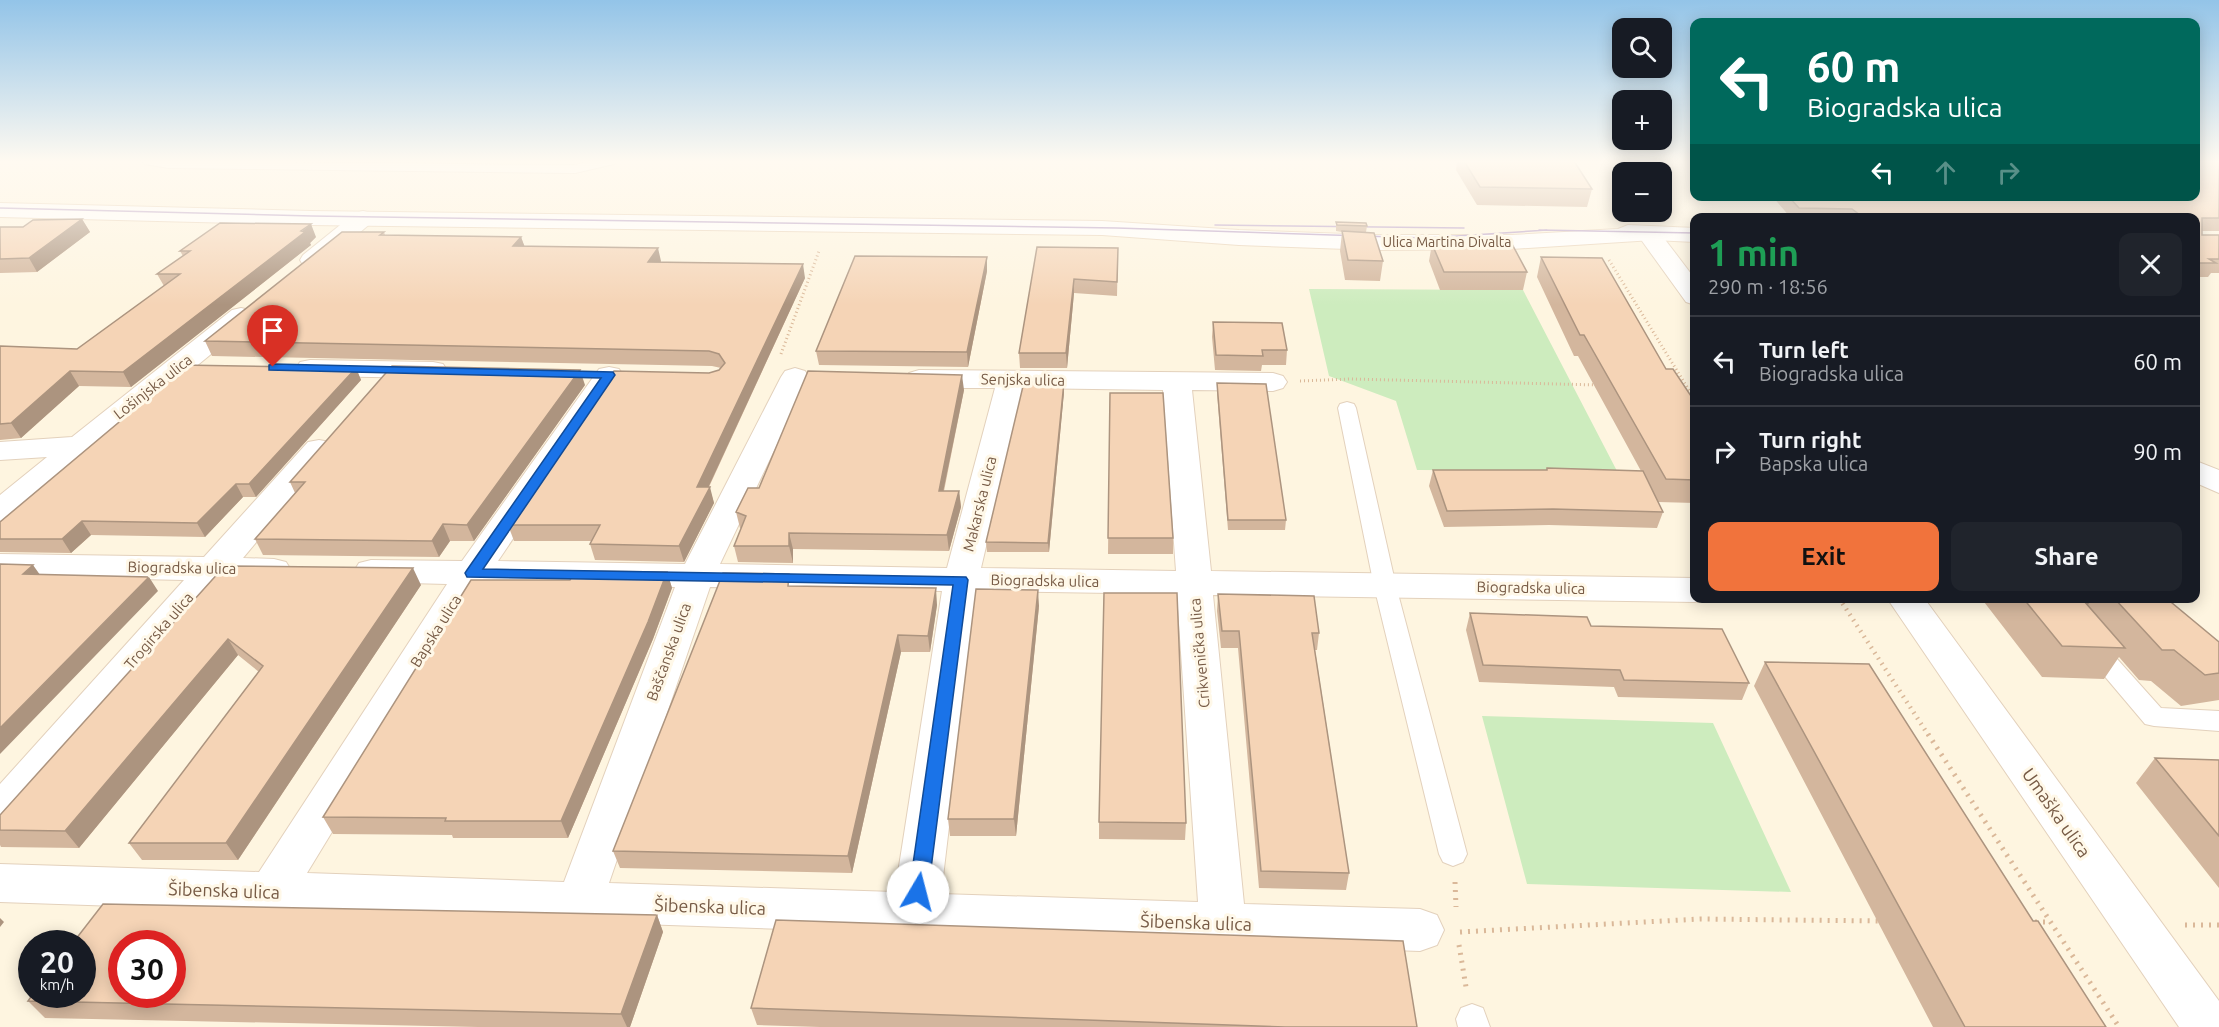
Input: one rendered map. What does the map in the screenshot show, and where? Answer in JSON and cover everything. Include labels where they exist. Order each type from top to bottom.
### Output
[{"type":"street","name":"Ulica Martina Divalta","points":[[0,210],[363,218],[1102,228],[1242,239],[1441,243],[1515,242],[1648,234],[1690,235]]},
{"type":"street","points":[[290,277],[363,218]]},
{"type":"street","points":[[1648,234],[1690,290]]},
{"type":"street","name":"Lošinjska ulica","points":[[0,511],[262,299]]},
{"type":"street","points":[[180,366],[215,366]]},
{"type":"street","points":[[285,367],[459,371]]},
{"type":"street","name":"Trogirska ulica","points":[[0,813],[390,369]]},
{"type":"street","name":"Bapska ulica","points":[[271,893],[472,573],[605,375]]},
{"type":"street","name":"Baščanska ulica","points":[[579,903],[696,577],[796,376]]},
{"type":"street","name":"Senjska ulica","points":[[898,379],[1273,382]]},
{"type":"street","name":"Makarska ulica","points":[[915,914],[961,580],[1011,381]]},
{"type":"street","name":"Crikvenička ulica","points":[[1178,381],[1223,924]]},
{"type":"street","points":[[0,451],[79,446]]},
{"type":"street","points":[[2200,472],[2219,483]]},
{"type":"street","name":"Biogradska ulica","points":[[0,565],[308,570]]},
{"type":"street","name":"Biogradska ulica","points":[[343,571],[1690,590]]},
{"type":"street","name":"Umaška ulica","points":[[1909,603],[2208,1027]]},
{"type":"street","name":"Šibenska ulica","points":[[0,884],[1420,930]]},
{"type":"lane","points":[[1347,408],[1385,586],[1453,854]]},
{"type":"lane","points":[[2078,630],[2154,717],[2219,721]]},
{"type":"path","points":[[796,376],[819,249]]},
{"type":"path","points":[[1604,253],[1690,392]]},
{"type":"path","points":[[1273,382],[1351,379],[1602,385]]},
{"type":"path","points":[[1842,603],[2119,1027]]},
{"type":"path","points":[[1420,930],[1457,932],[1700,919],[1887,921]]},
{"type":"path","points":[[2027,921],[2051,922]]},
{"type":"green space","points":[[1309,289],[1523,290],[1617,471],[1417,470],[1396,401],[1329,376]]},
{"type":"green space","points":[[1482,716],[1713,723],[1791,892],[1527,884]]},
{"type":"building","points":[[1848,209],[2219,209],[2219,218],[2202,218],[2202,235],[2219,235],[2219,259],[2209,259],[2216,263],[2200,263],[2200,213],[1857,213]]},
{"type":"building","points":[[82,219],[29,258],[0,259],[0,227],[23,227],[33,220]]},
{"type":"building","points":[[1336,222],[1366,223],[1367,226],[1337,225]]},
{"type":"building","points":[[220,223],[311,224],[301,231],[305,232],[123,372],[70,371],[11,423],[0,424],[0,346],[77,349],[180,274],[157,274],[190,251],[180,251]]},
{"type":"building","points":[[1342,231],[1374,233],[1383,261],[1348,260]]},
{"type":"building","points":[[342,232],[384,232],[380,235],[521,237],[513,246],[658,248],[648,262],[803,264],[697,487],[710,487],[679,546],[590,544],[600,525],[508,525],[614,371],[709,373],[719,370],[725,363],[719,354],[709,351],[205,341]]},
{"type":"building","points":[[1432,244],[1512,244],[1527,272],[1444,272]]},
{"type":"building","points":[[1037,247],[1118,248],[1117,282],[1074,279],[1066,353],[1019,353]]},
{"type":"building","points":[[855,256],[987,257],[967,352],[816,351]]},
{"type":"building","points":[[1541,257],[1602,258],[1666,369],[1673,369],[1690,394],[1690,480],[1666,479],[1584,335],[1580,335]]},
{"type":"building","points":[[1213,322],[1282,323],[1287,350],[1262,350],[1263,356],[1216,355]]},
{"type":"building","points":[[180,365],[356,368],[249,484],[236,484],[197,523],[82,521],[62,539],[0,539],[0,522],[174,376],[167,375]]},
{"type":"building","points":[[392,366],[580,370],[467,525],[443,524],[432,541],[255,539],[305,482],[290,482]]},
{"type":"building","points":[[808,371],[962,375],[939,491],[959,491],[947,535],[789,533],[789,546],[734,546],[746,516],[736,512],[748,488],[759,488]]},
{"type":"building","points":[[1024,382],[1064,382],[1048,543],[986,542]]},
{"type":"building","points":[[1217,383],[1266,384],[1286,520],[1228,520]]},
{"type":"building","points":[[1110,393],[1163,393],[1173,538],[1108,538]]},
{"type":"building","points":[[1547,468],[1643,471],[1663,512],[1553,509],[1447,511],[1433,470],[1547,470]]},
{"type":"building","points":[[0,564],[33,565],[23,574],[149,577],[0,728]]},
{"type":"building","points":[[230,566],[413,568],[226,843],[129,843],[263,666],[228,639],[65,831],[0,830],[0,815],[221,570],[227,570]]},
{"type":"building","points":[[575,571],[667,572],[648,622],[561,821],[445,821],[446,818],[323,817],[471,580],[570,580]]},
{"type":"building","points":[[723,573],[789,574],[788,586],[936,588],[928,636],[898,635],[848,856],[613,851]]},
{"type":"building","points":[[976,589],[1038,590],[1014,819],[948,819]]},
{"type":"building","points":[[1104,593],[1177,593],[1186,823],[1099,822]]},
{"type":"building","points":[[1218,594],[1314,596],[1319,633],[1312,633],[1349,873],[1261,871],[1239,631],[1222,631]]},
{"type":"building","points":[[2027,603],[2086,603],[2125,648],[2062,646]]},
{"type":"building","points":[[2119,603],[2172,603],[2219,642],[2219,673],[2205,675],[2174,650],[2162,650]]},
{"type":"building","points":[[1470,613],[1587,617],[1591,626],[1722,629],[1749,683],[1624,680],[1620,670],[1483,665]]},
{"type":"building","points":[[1765,662],[1869,664],[2033,921],[2038,921],[2106,1027],[1965,1027]]},
{"type":"building","points":[[2155,758],[2219,760],[2219,836]]},
{"type":"building","points":[[103,904],[657,915],[621,1014],[186,1004],[186,930],[108,930],[108,1003],[96,1002],[96,930],[83,930]]},
{"type":"building","points":[[776,920],[1403,941],[1417,1027],[1285,1027],[751,1008]]},
{"type":"tram line","points":[[36,209],[312,216],[1117,228],[1426,238],[1545,230]]},
{"type":"tram line","points":[[1215,225],[1464,228]]},
{"type":"tram line","points":[[1539,230],[1545,230]]},
{"type":"tram line","points":[[1545,230],[1690,233]]},
{"type":"route","points":[[273,367],[609,375],[472,573],[961,580],[918,892]]}]
